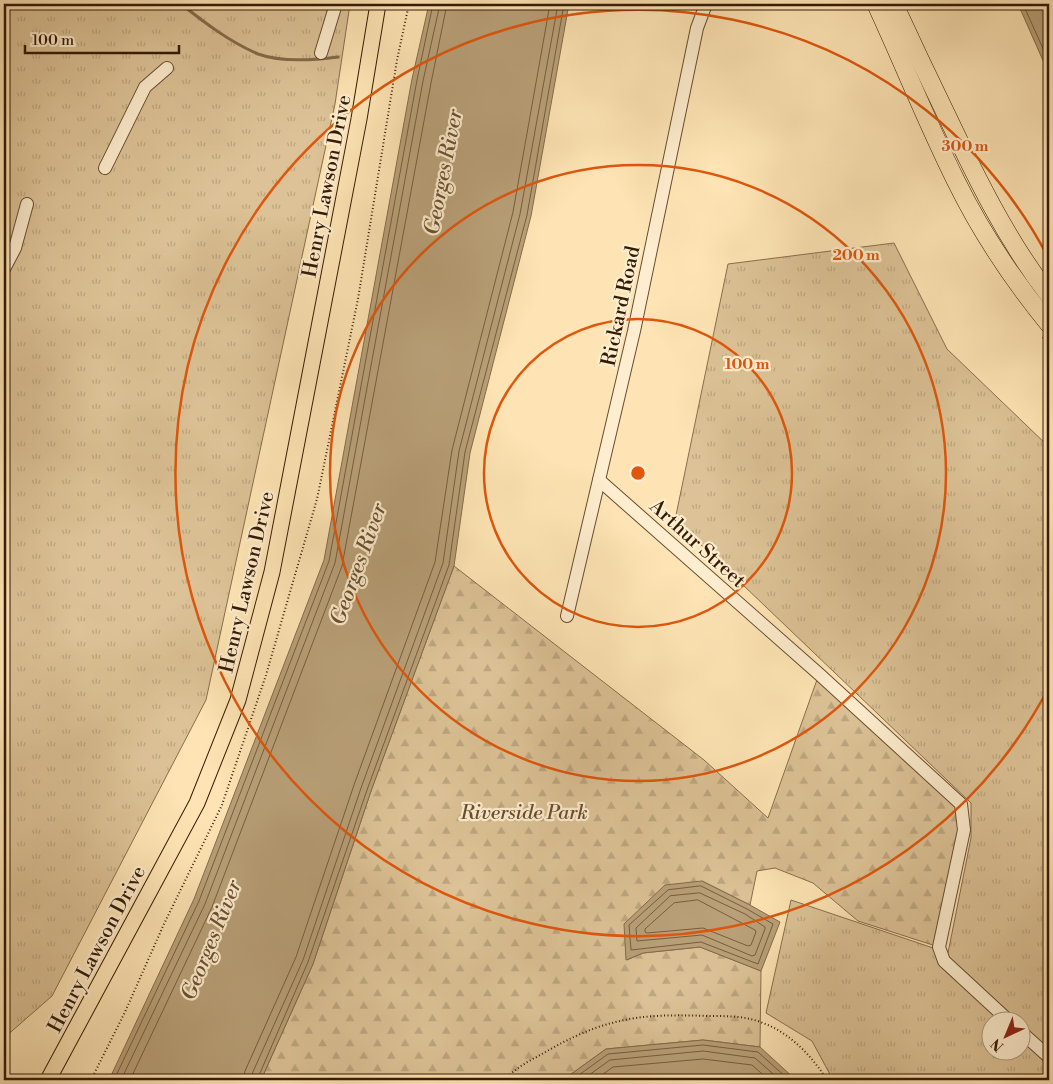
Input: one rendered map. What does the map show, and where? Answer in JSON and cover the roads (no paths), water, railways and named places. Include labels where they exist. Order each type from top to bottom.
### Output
[{"type":"highway","points":[[876,4],[956,181],[971,209],[1014,279],[1049,324]]},
{"type":"highway","points":[[894,4],[991,206],[1021,255],[1049,295]]},
{"type":"main road","name":"Henry Lawson Drive","points":[[48,1080],[197,804],[238,700],[272,572],[371,54],[378,4]]},
{"type":"main road","name":"Henry Lawson Drive","points":[[371,54],[387,4]]},
{"type":"street","points":[[321,53],[336,4]]},
{"type":"street","name":"Rickard Road","points":[[567,616],[634,331],[698,28],[706,4]]},
{"type":"street","points":[[104,168],[145,87],[167,68]]},
{"type":"street","points":[[4,269],[15,248],[27,204]]},
{"type":"street","name":"Arthur Street","points":[[599,480],[819,674],[960,804],[964,830],[939,947],[944,961],[999,1012]]},
{"type":"street","points":[[1030,1040],[1049,1057]]},
{"type":"water","name":"Georges River","points":[[429,4],[569,4],[531,216],[470,453],[454,566],[371,791],[313,964],[261,1080],[109,1080],[194,899],[324,560],[412,79]]},
{"type":"water","points":[[1018,4],[1049,4],[1049,74]]},
{"type":"water","points":[[702,881],[780,922],[761,971],[700,947],[643,953],[626,960],[624,924],[665,885]]},
{"type":"water","points":[[703,1040],[760,1047],[796,1080],[563,1080],[606,1049]]},
{"type":"waterway","points":[[181,4],[228,38],[258,54],[287,59],[338,57]]},
{"type":"park label","name":"Riverside Park","points":[[524,812]]}]
